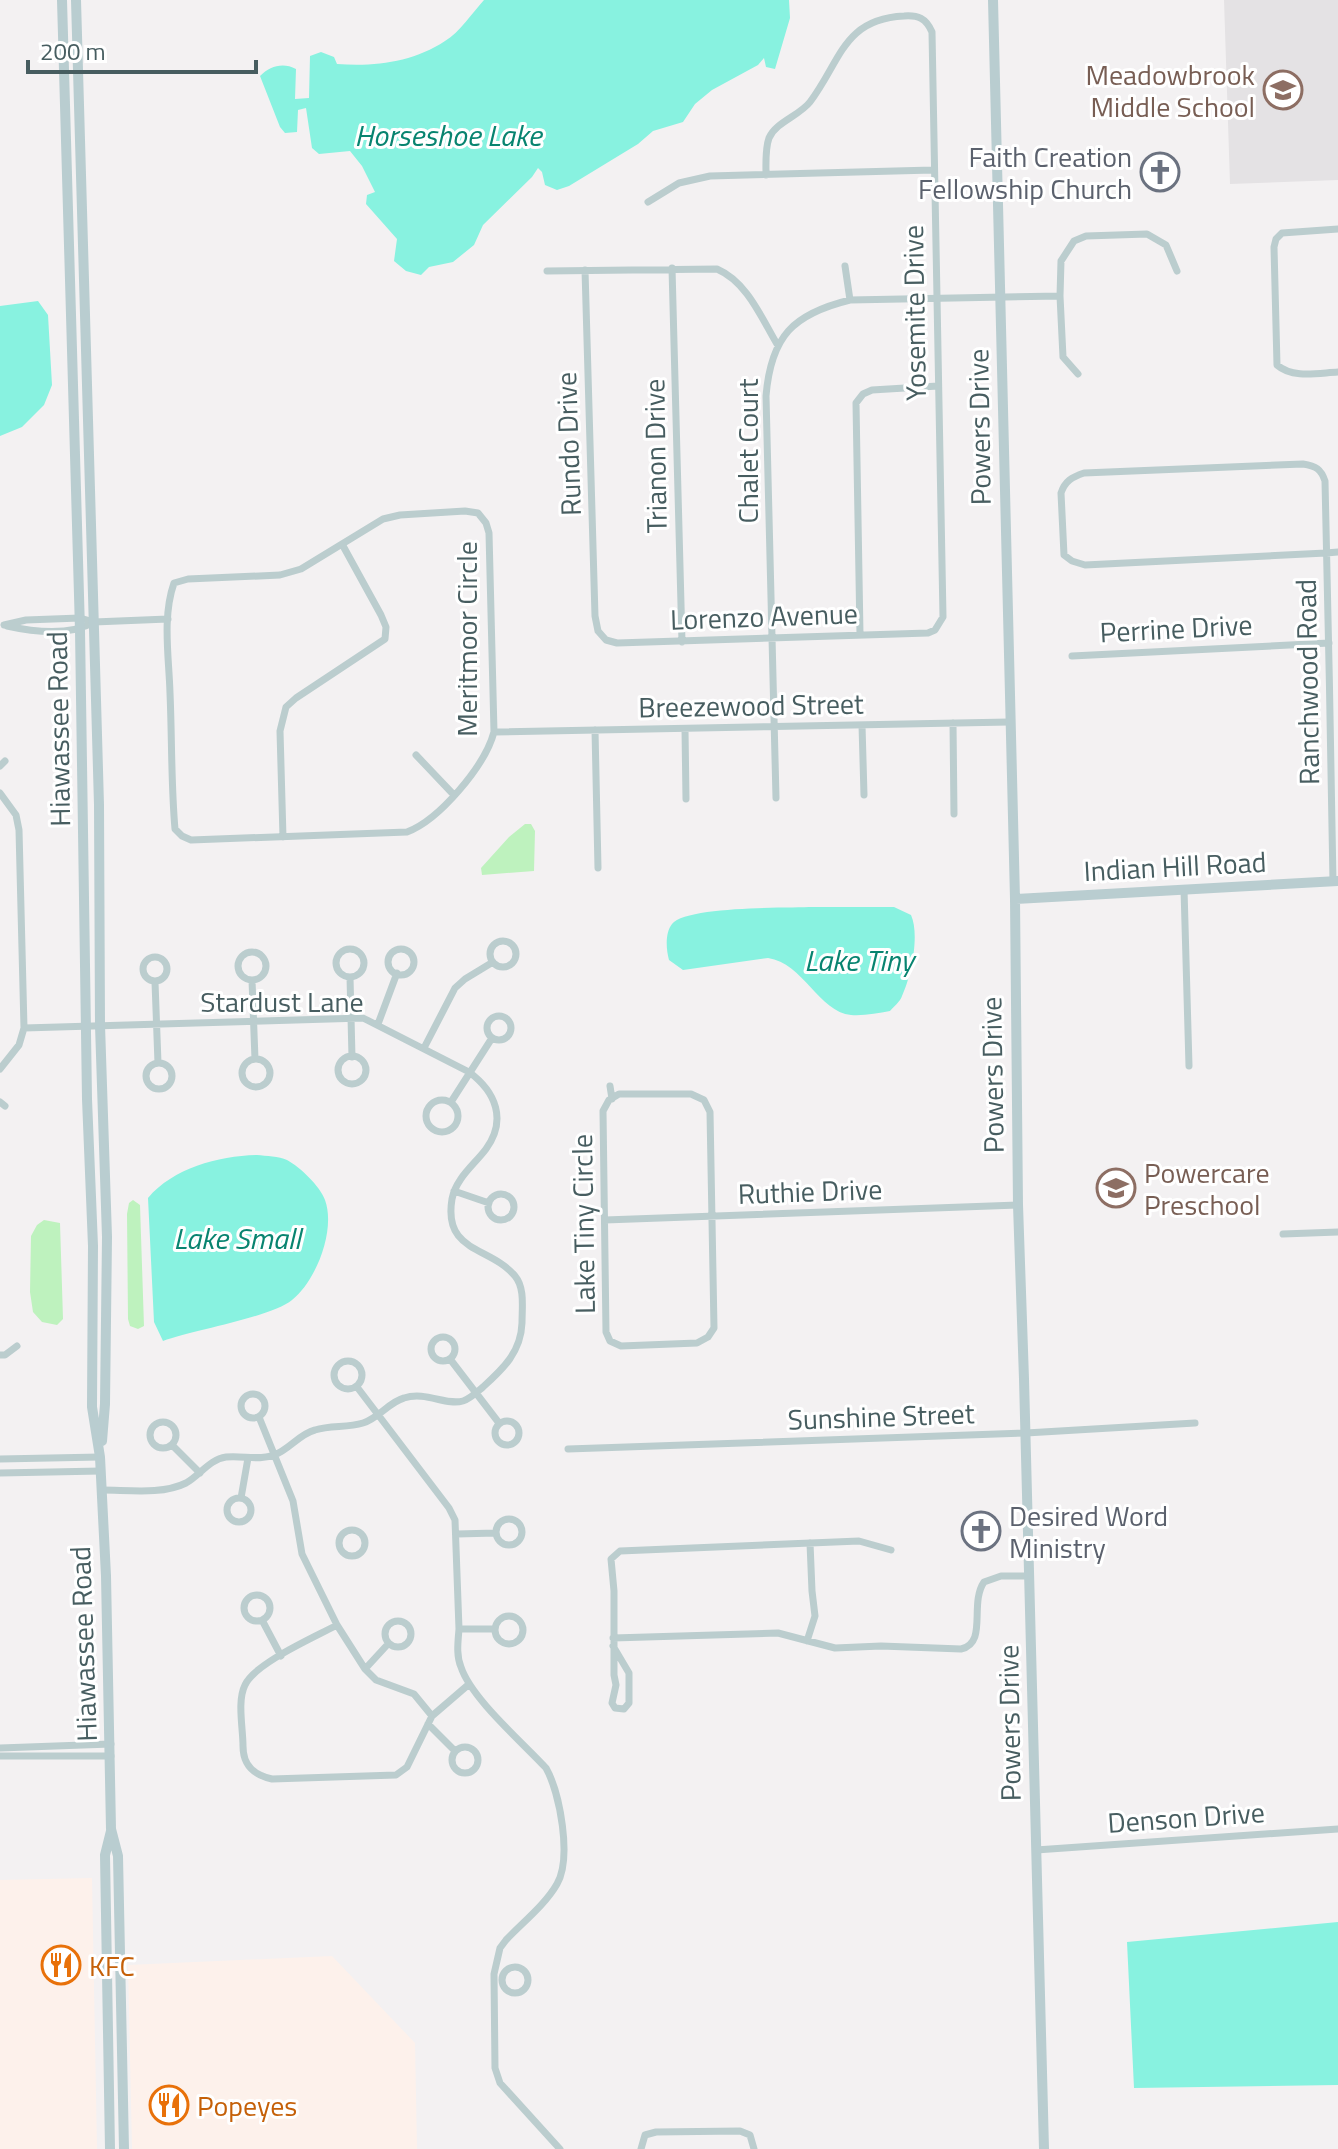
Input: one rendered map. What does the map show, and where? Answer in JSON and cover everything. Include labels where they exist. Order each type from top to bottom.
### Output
[{"type":"street","name":"Hiawassee Road","points":[[62,0],[80,624],[86,1026],[93,1246],[92,1407],[101,1471],[111,1750],[111,1829],[105,1855],[110,2149]]},
{"type":"street","name":"Hiawassee Road","points":[[76,0],[99,805],[100,1025],[107,1237],[105,1404],[100,1457]]},
{"type":"street","name":"Powers Drive","points":[[993,0],[1015,899],[1018,1205],[1044,2149]]},
{"type":"street","points":[[62,13],[76,13]]},
{"type":"street","name":"Yosemite Drive","points":[[766,175],[770,137],[776,128],[809,103],[858,28],[894,16],[916,15],[928,22],[932,32],[943,617]]},
{"type":"street","points":[[65,114],[79,114]]},
{"type":"street","points":[[648,202],[679,183],[710,176],[933,170]]},
{"type":"street","points":[[1338,229],[1282,233],[1274,247],[1277,365],[1285,372],[1294,374],[1338,372]]},
{"type":"street","points":[[1078,374],[1063,357],[1059,270],[1066,250],[1074,241],[1086,236],[1137,233],[1156,237],[1166,245],[1177,271]]},
{"type":"street","points":[[845,266],[850,300]]},
{"type":"street","points":[[547,271],[705,267],[730,274],[742,285],[777,344]]},
{"type":"street","name":"Trianon Drive","points":[[672,268],[682,642]]},
{"type":"street","name":"Rundo Drive","points":[[585,270],[595,616]]},
{"type":"street","name":"Chalet Court","points":[[776,798],[766,396],[768,369],[777,344],[799,319],[822,307],[850,300],[1060,296]]},
{"type":"street","points":[[860,634],[856,403],[863,394],[872,390],[938,386]]},
{"type":"street","points":[[75,461],[89,460]]},
{"type":"street","name":"Ranchwood Road","points":[[1326,553],[1085,565],[1064,555],[1061,493],[1072,477],[1084,473],[1303,464],[1314,465],[1322,472],[1325,481],[1335,882]]},
{"type":"street","name":"Meritmoor Circle","points":[[478,513],[489,533],[494,732],[483,761],[430,820],[407,832],[191,840],[182,836],[175,829],[168,619],[174,583],[188,579],[280,575],[301,569],[368,526],[400,515],[478,513]]},
{"type":"street","points":[[283,837],[280,731],[286,707],[385,639],[386,627],[381,615],[342,544]]},
{"type":"street","points":[[1326,553],[1338,552]]},
{"type":"street","name":"Lorenzo Avenue","points":[[595,616],[598,631],[606,640],[617,643],[928,633],[935,630],[943,617]]},
{"type":"street","points":[[2,625],[26,620],[80,624],[168,619]]},
{"type":"street","name":"Perrine Drive","points":[[1072,656],[1329,643]]},
{"type":"street","name":"Breezewood Street","points":[[494,732],[1009,722]]},
{"type":"street","points":[[953,723],[954,814]]},
{"type":"street","points":[[862,725],[864,795]]},
{"type":"street","points":[[685,729],[686,799]]},
{"type":"street","points":[[595,730],[598,868]]},
{"type":"street","points":[[416,755],[453,794]]},
{"type":"street","points":[[0,793],[16,815],[19,830],[24,1028],[19,1045],[0,1069]]},
{"type":"street","name":"Indian Hill Road","points":[[1015,899],[1335,882]]},
{"type":"street","points":[[1184,889],[1189,1066]]},
{"type":"street","points":[[251,952],[261,956],[266,966],[262,976],[252,980],[242,977],[238,967],[241,957],[251,952]]},
{"type":"street","points":[[424,1048],[455,988],[493,962]]},
{"type":"street","points":[[378,1024],[397,973]]},
{"type":"street","points":[[350,977],[352,1057]]},
{"type":"street","points":[[252,980],[255,1059]]},
{"type":"street","points":[[155,982],[158,1063]]},
{"type":"street","name":"Stardust Lane","points":[[24,1028],[351,1017],[378,1024],[469,1072],[485,1084],[494,1098],[497,1122],[486,1149],[454,1191]]},
{"type":"street","points":[[451,1102],[492,1038]]},
{"type":"street","points":[[610,1086],[612,1099]]},
{"type":"street","name":"Lake Tiny Circle","points":[[619,1094],[691,1094],[704,1100],[710,1112],[712,1216],[714,1328],[708,1337],[697,1343],[682,1344],[621,1346],[610,1341],[606,1332],[603,1111],[612,1099],[619,1094]]},
{"type":"street","points":[[438,1100],[451,1102],[458,1112],[456,1124],[446,1132],[434,1130],[426,1120],[428,1108],[438,1100]]},
{"type":"street","points":[[102,1490],[164,1489],[185,1483],[211,1463],[226,1457],[275,1455],[315,1429],[362,1423],[378,1416],[400,1398],[415,1395],[464,1401],[475,1394],[506,1366],[517,1348],[522,1327],[522,1291],[516,1277],[468,1246],[456,1233],[451,1215],[454,1191],[489,1203]]},
{"type":"street","name":"Ruthie Drive","points":[[605,1220],[1018,1205]]},
{"type":"street","points":[[1283,1234],[1338,1232]]},
{"type":"street","points":[[0,1355],[17,1346]]},
{"type":"street","points":[[450,1359],[499,1423]]},
{"type":"street","points":[[350,1361],[360,1366],[363,1377],[357,1387],[346,1390],[336,1384],[333,1374],[339,1364],[350,1361]]},
{"type":"street","points":[[357,1387],[455,1520],[457,1647],[468,1685],[546,1768],[555,1783],[562,1832],[561,1876],[556,1887],[500,1948],[495,2068],[500,2083],[560,2149]]},
{"type":"street","points":[[259,1417],[293,1501],[302,1554],[337,1625],[365,1669],[376,1680],[414,1694],[455,1751]]},
{"type":"street","name":"Sunshine Street","points":[[568,1449],[1026,1433],[1195,1423]]},
{"type":"street","points":[[172,1445],[200,1473]]},
{"type":"street","points":[[0,1459],[100,1457]]},
{"type":"street","points":[[241,1498],[248,1458]]},
{"type":"street","points":[[0,1473],[101,1471]]},
{"type":"street","points":[[457,1534],[496,1533]]},
{"type":"street","points":[[613,1642],[629,1673],[629,1703],[624,1709],[615,1708],[612,1703],[616,1685],[613,1642],[614,1591],[611,1559],[620,1551],[859,1541],[891,1550]]},
{"type":"street","points":[[807,1641],[815,1616],[810,1543]]},
{"type":"street","points":[[613,1642],[778,1633],[835,1648],[968,1648],[976,1637],[977,1597],[984,1582],[1001,1576],[1029,1576]]},
{"type":"street","points":[[262,1620],[281,1656]]},
{"type":"street","points":[[337,1625],[250,1677],[242,1695],[243,1752],[252,1771],[259,1776],[272,1779],[396,1775],[407,1767],[430,1720],[468,1685]]},
{"type":"street","points":[[459,1629],[495,1629]]},
{"type":"street","points":[[365,1669],[388,1644]]},
{"type":"street","points":[[0,1748],[111,1750]]},
{"type":"street","points":[[0,1756],[111,1750]]},
{"type":"street","name":"Hiawassee Road","points":[[111,1829],[118,1856],[124,2149]]},
{"type":"street","name":"Denson Drive","points":[[1036,1850],[1338,1829]]},
{"type":"street","points":[[641,2149],[645,2135],[656,2132],[740,2131],[750,2135],[754,2149]]},
{"type":"shaded area","name":"Meadowbrook Middle School","points":[[1224,0],[1338,0],[1338,180],[1230,184]]},
{"type":"shaded area","points":[[525,824],[531,824],[535,831],[534,871],[482,875],[481,868]]},
{"type":"shaded area","points":[[133,1200],[140,1205],[144,1326],[138,1329],[130,1326],[128,1319],[127,1214],[129,1203]]},
{"type":"shaded area","points":[[44,1220],[60,1223],[63,1319],[57,1325],[42,1322],[33,1312],[30,1292],[31,1236]]},
{"type":"shaded area","points":[[92,1878],[97,2149],[0,2149],[0,1880]]},
{"type":"shaded area","points":[[332,1956],[415,2043],[417,2149],[132,2149],[128,1965]]},
{"type":"water","name":"Horseshoe Lake","points":[[484,0],[789,0],[790,18],[775,69],[766,67],[764,58],[758,65],[712,90],[695,104],[683,122],[653,131],[638,144],[569,186],[557,190],[545,185],[538,168],[483,225],[474,245],[453,262],[429,267],[421,275],[406,271],[394,261],[397,239],[366,204],[367,195],[375,192],[362,166],[350,151],[319,154],[312,148],[306,108],[298,110],[297,132],[285,133],[260,76],[277,66],[296,69],[295,99],[309,98],[310,56],[321,52],[334,57],[337,64],[351,65],[379,64],[420,54],[461,28]]},
{"type":"water","points":[[38,301],[48,315],[52,385],[44,405],[22,427],[0,436],[0,306]]},
{"type":"water","name":"Lake Tiny","points":[[894,907],[911,915],[915,933],[911,967],[901,998],[890,1011],[856,1015],[840,1012],[829,1006],[791,969],[768,958],[683,970],[669,960],[668,932],[672,924],[681,918],[716,911]]},
{"type":"water","name":"Lake Small","points":[[257,1155],[287,1160],[298,1167],[325,1200],[328,1226],[316,1268],[301,1291],[282,1306],[250,1318],[163,1341],[154,1322],[148,1198],[183,1171],[212,1161]]},
{"type":"water","points":[[1338,1922],[1338,2085],[1134,2088],[1127,1942]]},
{"type":"place","name":"Meadowbrook Middle School","points":[[1283,90]]},
{"type":"place","name":"Faith Creation Fellowship Church","points":[[1160,172]]},
{"type":"place","name":"Powercare Preschool","points":[[1116,1188]]},
{"type":"place","name":"Desired Word Ministry","points":[[981,1531]]},
{"type":"place","name":"KFC","points":[[61,1965]]},
{"type":"place","name":"Popeyes","points":[[169,2105]]}]
